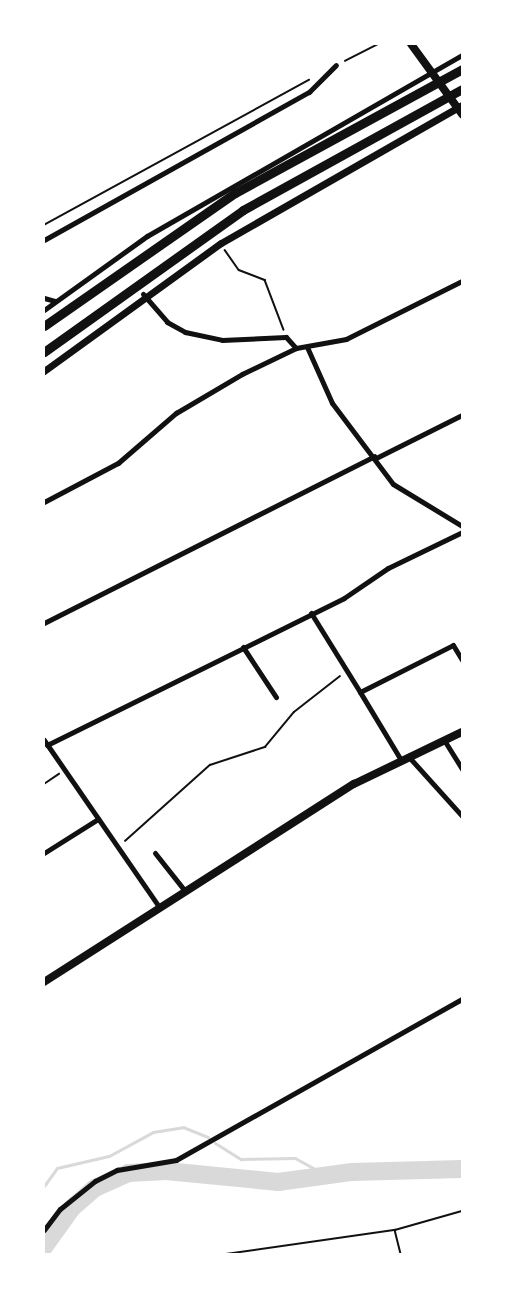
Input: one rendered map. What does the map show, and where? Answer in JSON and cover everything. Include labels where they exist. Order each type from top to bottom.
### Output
[{"type":"highway","points":[[44,327],[235,193],[462,69]]},
{"type":"highway","points":[[44,352],[243,210],[462,89]]},
{"type":"main road","points":[[411,44],[429,73],[460,109]]},
{"type":"main road","points":[[44,982],[159,907],[405,758],[462,732]]},
{"type":"street","points":[[44,310],[157,230],[462,55]]},
{"type":"street","points":[[44,240],[309,92],[336,65]]},
{"type":"street","points":[[44,371],[143,294],[220,243],[460,109]]},
{"type":"street","points":[[44,502],[118,462],[213,390],[296,348],[346,339],[462,281]]},
{"type":"street","points":[[143,294],[167,322],[203,338],[286,337],[296,348]]},
{"type":"street","points":[[44,298],[55,301]]},
{"type":"street","points":[[307,347],[332,403],[403,492],[426,500],[462,526]]},
{"type":"street","points":[[44,623],[375,457],[462,416]]},
{"type":"street","points":[[159,907],[45,742],[311,613],[462,532]]},
{"type":"street","points":[[311,613],[360,692],[405,758],[462,816]]},
{"type":"street","points":[[360,692],[453,645],[462,657]]},
{"type":"street","points":[[243,646],[276,698]]},
{"type":"street","points":[[444,740],[462,769]]},
{"type":"street","points":[[44,853],[98,819]]},
{"type":"street","points":[[156,853],[186,891]]},
{"type":"street","points":[[44,1230],[60,1209],[95,1181],[117,1170],[176,1160],[462,999]]},
{"type":"path","points":[[336,65],[378,44]]},
{"type":"path","points":[[44,225],[317,76]]},
{"type":"path","points":[[220,243],[239,270],[265,280],[286,337]]},
{"type":"path","points":[[118,848],[210,765],[265,747],[294,712],[346,670]]},
{"type":"path","points":[[44,783],[65,771]]},
{"type":"path","points":[[226,1254],[395,1230],[462,1211]]},
{"type":"path","points":[[395,1230],[401,1254]]},
{"type":"waterway","points":[[44,1186],[57,1168],[109,1156],[153,1132],[183,1127],[208,1137]]},
{"type":"waterway","points":[[215,1143],[241,1159],[295,1158],[324,1174]]},
{"type":"waterway","points":[[44,1247],[72,1208],[95,1188],[128,1173],[166,1171],[278,1182],[352,1172],[462,1169]]}]
